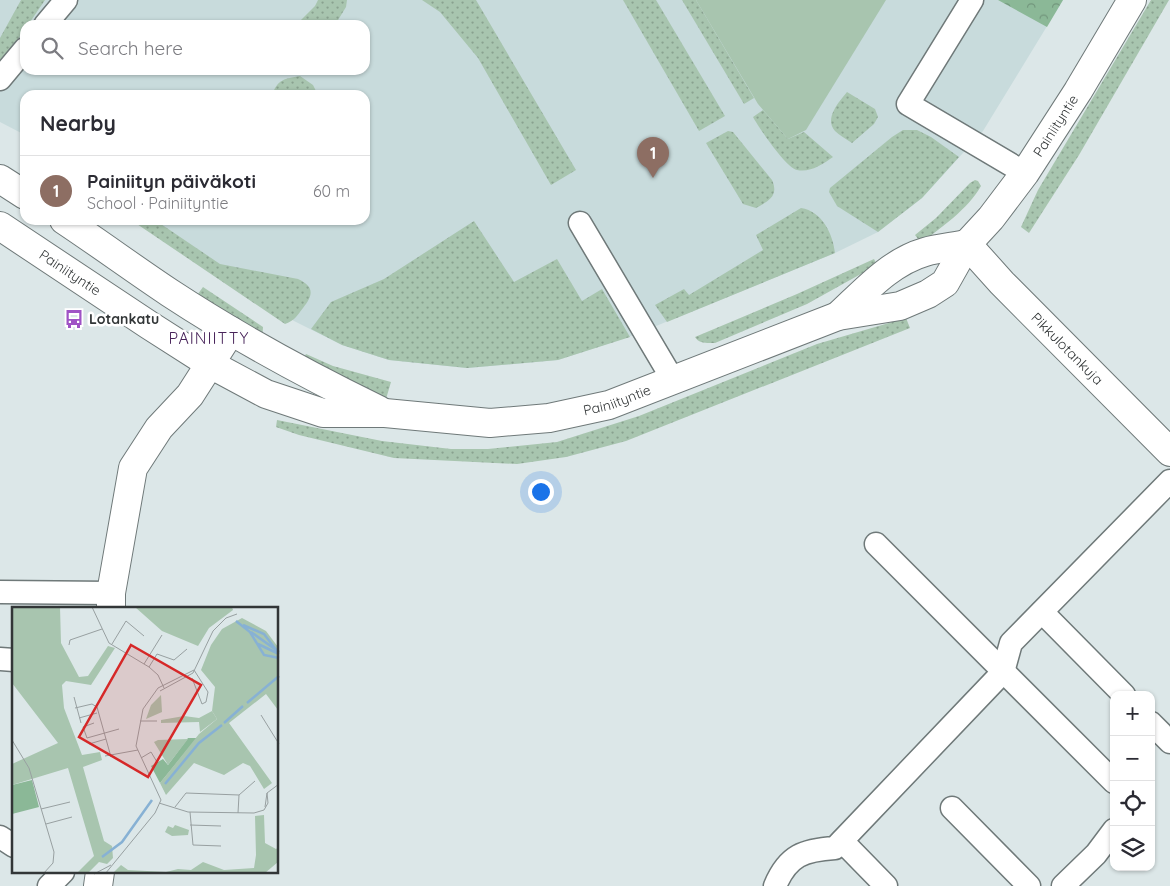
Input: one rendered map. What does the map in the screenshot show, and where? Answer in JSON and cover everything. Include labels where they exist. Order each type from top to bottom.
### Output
[{"type":"street","name":"Painiityntie","points":[[0,226],[210,364],[266,394],[323,413],[385,413],[490,423],[550,418],[609,405],[838,316],[900,306],[928,294],[945,283],[967,244],[1025,173],[1078,91],[1132,0]]},
{"type":"street","points":[[0,179],[20,191]]},
{"type":"street","name":"Painiityntie","points":[[71,225],[170,293],[231,331],[282,360],[385,413]]},
{"type":"street","name":"Painiityntie","points":[[838,316],[885,274],[908,259],[925,252],[967,244]]},
{"type":"street","name":"Pikkulotankuja","points":[[967,244],[1002,283],[1170,452]]},
{"type":"street","points":[[111,601],[133,468],[159,428],[190,395],[231,331]]},
{"type":"lane","points":[[49,20],[66,0]]},
{"type":"lane","points":[[972,0],[908,104],[1025,173]]},
{"type":"lane","points":[[0,79],[20,55]]},
{"type":"lane","points":[[580,223],[673,380]]},
{"type":"lane","points":[[775,886],[781,872],[796,857],[814,850],[835,848],[842,841],[1003,672],[1011,643],[1170,481]]},
{"type":"lane","points":[[876,544],[1113,781]]},
{"type":"lane","points":[[0,592],[111,601]]},
{"type":"lane","points":[[1042,612],[1120,691]]},
{"type":"lane","points":[[1155,727],[1170,742]]},
{"type":"lane","points":[[952,808],[1028,886]]},
{"type":"lane","points":[[1063,886],[1096,854],[1110,835]]},
{"type":"lane","points":[[0,838],[12,845]]},
{"type":"lane","points":[[842,841],[886,886]]},
{"type":"lane","points":[[49,886],[61,874]]},
{"type":"shaded area","points":[[0,0],[1063,0],[983,131],[922,198],[878,232],[835,253],[634,335],[558,360],[467,368],[389,360],[342,345],[294,321],[155,225],[370,225],[370,90],[20,90],[20,132],[0,122]]},
{"type":"green space","points":[[21,0],[45,0],[31,20],[20,20],[20,36],[0,65],[0,38]]},
{"type":"green space","points":[[318,0],[347,0],[346,7],[338,20],[301,20],[315,6]]},
{"type":"green space","points":[[422,0],[476,0],[576,170],[551,185],[478,58],[440,12]]},
{"type":"green space","points":[[623,0],[656,0],[725,116],[699,131]]},
{"type":"green space","points":[[682,0],[696,0],[754,98],[744,104]]},
{"type":"green space","points":[[696,0],[886,0],[806,130],[788,139],[758,104]]},
{"type":"green space","points":[[998,0],[1063,0],[1047,27]]},
{"type":"green space","points":[[1151,0],[1169,0],[1079,155],[1029,233],[1021,227],[1038,190]]},
{"type":"green space","points":[[300,76],[313,85],[316,90],[275,90],[279,83]]},
{"type":"green space","points":[[847,92],[875,109],[878,117],[874,124],[852,143],[835,131],[831,121],[834,110]]},
{"type":"green space","points":[[763,110],[788,139],[804,132],[833,157],[811,169],[802,171],[792,168],[773,147],[753,117]]},
{"type":"green space","points":[[903,130],[917,130],[931,137],[959,157],[922,198],[878,232],[837,206],[829,192],[830,188]]},
{"type":"green space","points":[[728,131],[733,132],[772,180],[774,190],[772,197],[756,208],[743,204],[706,143]]},
{"type":"green space","points":[[975,180],[981,186],[969,203],[921,243],[915,235],[936,218]]},
{"type":"green space","points":[[801,208],[815,214],[825,225],[832,238],[835,253],[667,322],[655,305],[684,289],[689,295],[763,250],[756,235]]},
{"type":"green space","points":[[474,221],[514,282],[557,259],[582,301],[602,289],[630,337],[558,360],[467,368],[389,360],[342,345],[311,329],[331,302],[384,279]]},
{"type":"green space","points":[[138,225],[162,225],[220,264],[298,279],[304,282],[310,288],[309,299],[295,318],[285,324]]},
{"type":"green space","points":[[874,259],[877,265],[807,304],[715,343],[701,342],[695,337],[797,294]]},
{"type":"green space","points":[[203,287],[263,327],[262,340],[195,298]]},
{"type":"green space","points":[[906,318],[910,328],[626,441],[566,457],[517,464],[394,458],[299,435],[276,427],[277,420],[382,441],[451,449],[488,449],[557,442],[639,416],[817,344]]},
{"type":"green space","points":[[306,354],[333,366],[391,382],[386,399],[300,364]]},
{"type":"place","name":"Painiityn päiväkoti","points":[[653,178]]},
{"type":"place","name":"Lotankatu","points":[[74,319]]},
{"type":"district","name":"PAINIITTY","points":[[209,338]]}]
